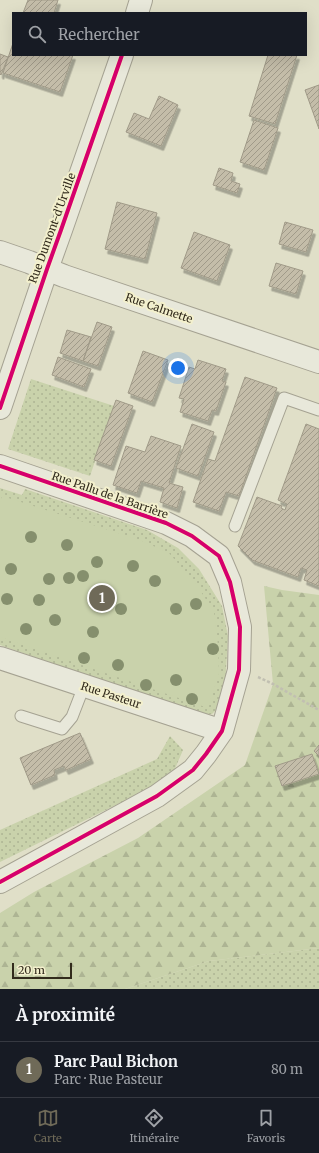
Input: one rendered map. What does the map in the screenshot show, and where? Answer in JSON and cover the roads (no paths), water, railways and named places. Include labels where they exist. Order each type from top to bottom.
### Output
[{"type":"street","points":[[137,12],[141,0]]},
{"type":"street","name":"Rue Dumont-d'Urville","points":[[0,408],[122,56]]},
{"type":"street","name":"Rue Calmette","points":[[0,252],[64,276],[319,362]]},
{"type":"street","name":"Rue Pallu de la Barrière","points":[[0,466],[166,523],[192,536],[219,556],[230,582],[240,627],[239,670],[222,731],[193,770],[157,796],[0,882]]},
{"type":"street","name":"Rue Pasteur","points":[[0,658],[222,731]]},
{"type":"lane","points":[[235,526],[284,398],[319,410]]},
{"type":"lane","points":[[20,716],[62,729],[72,717],[84,686]]},
{"type":"place","name":"Parc Paul Bichon","points":[[102,598]]}]
